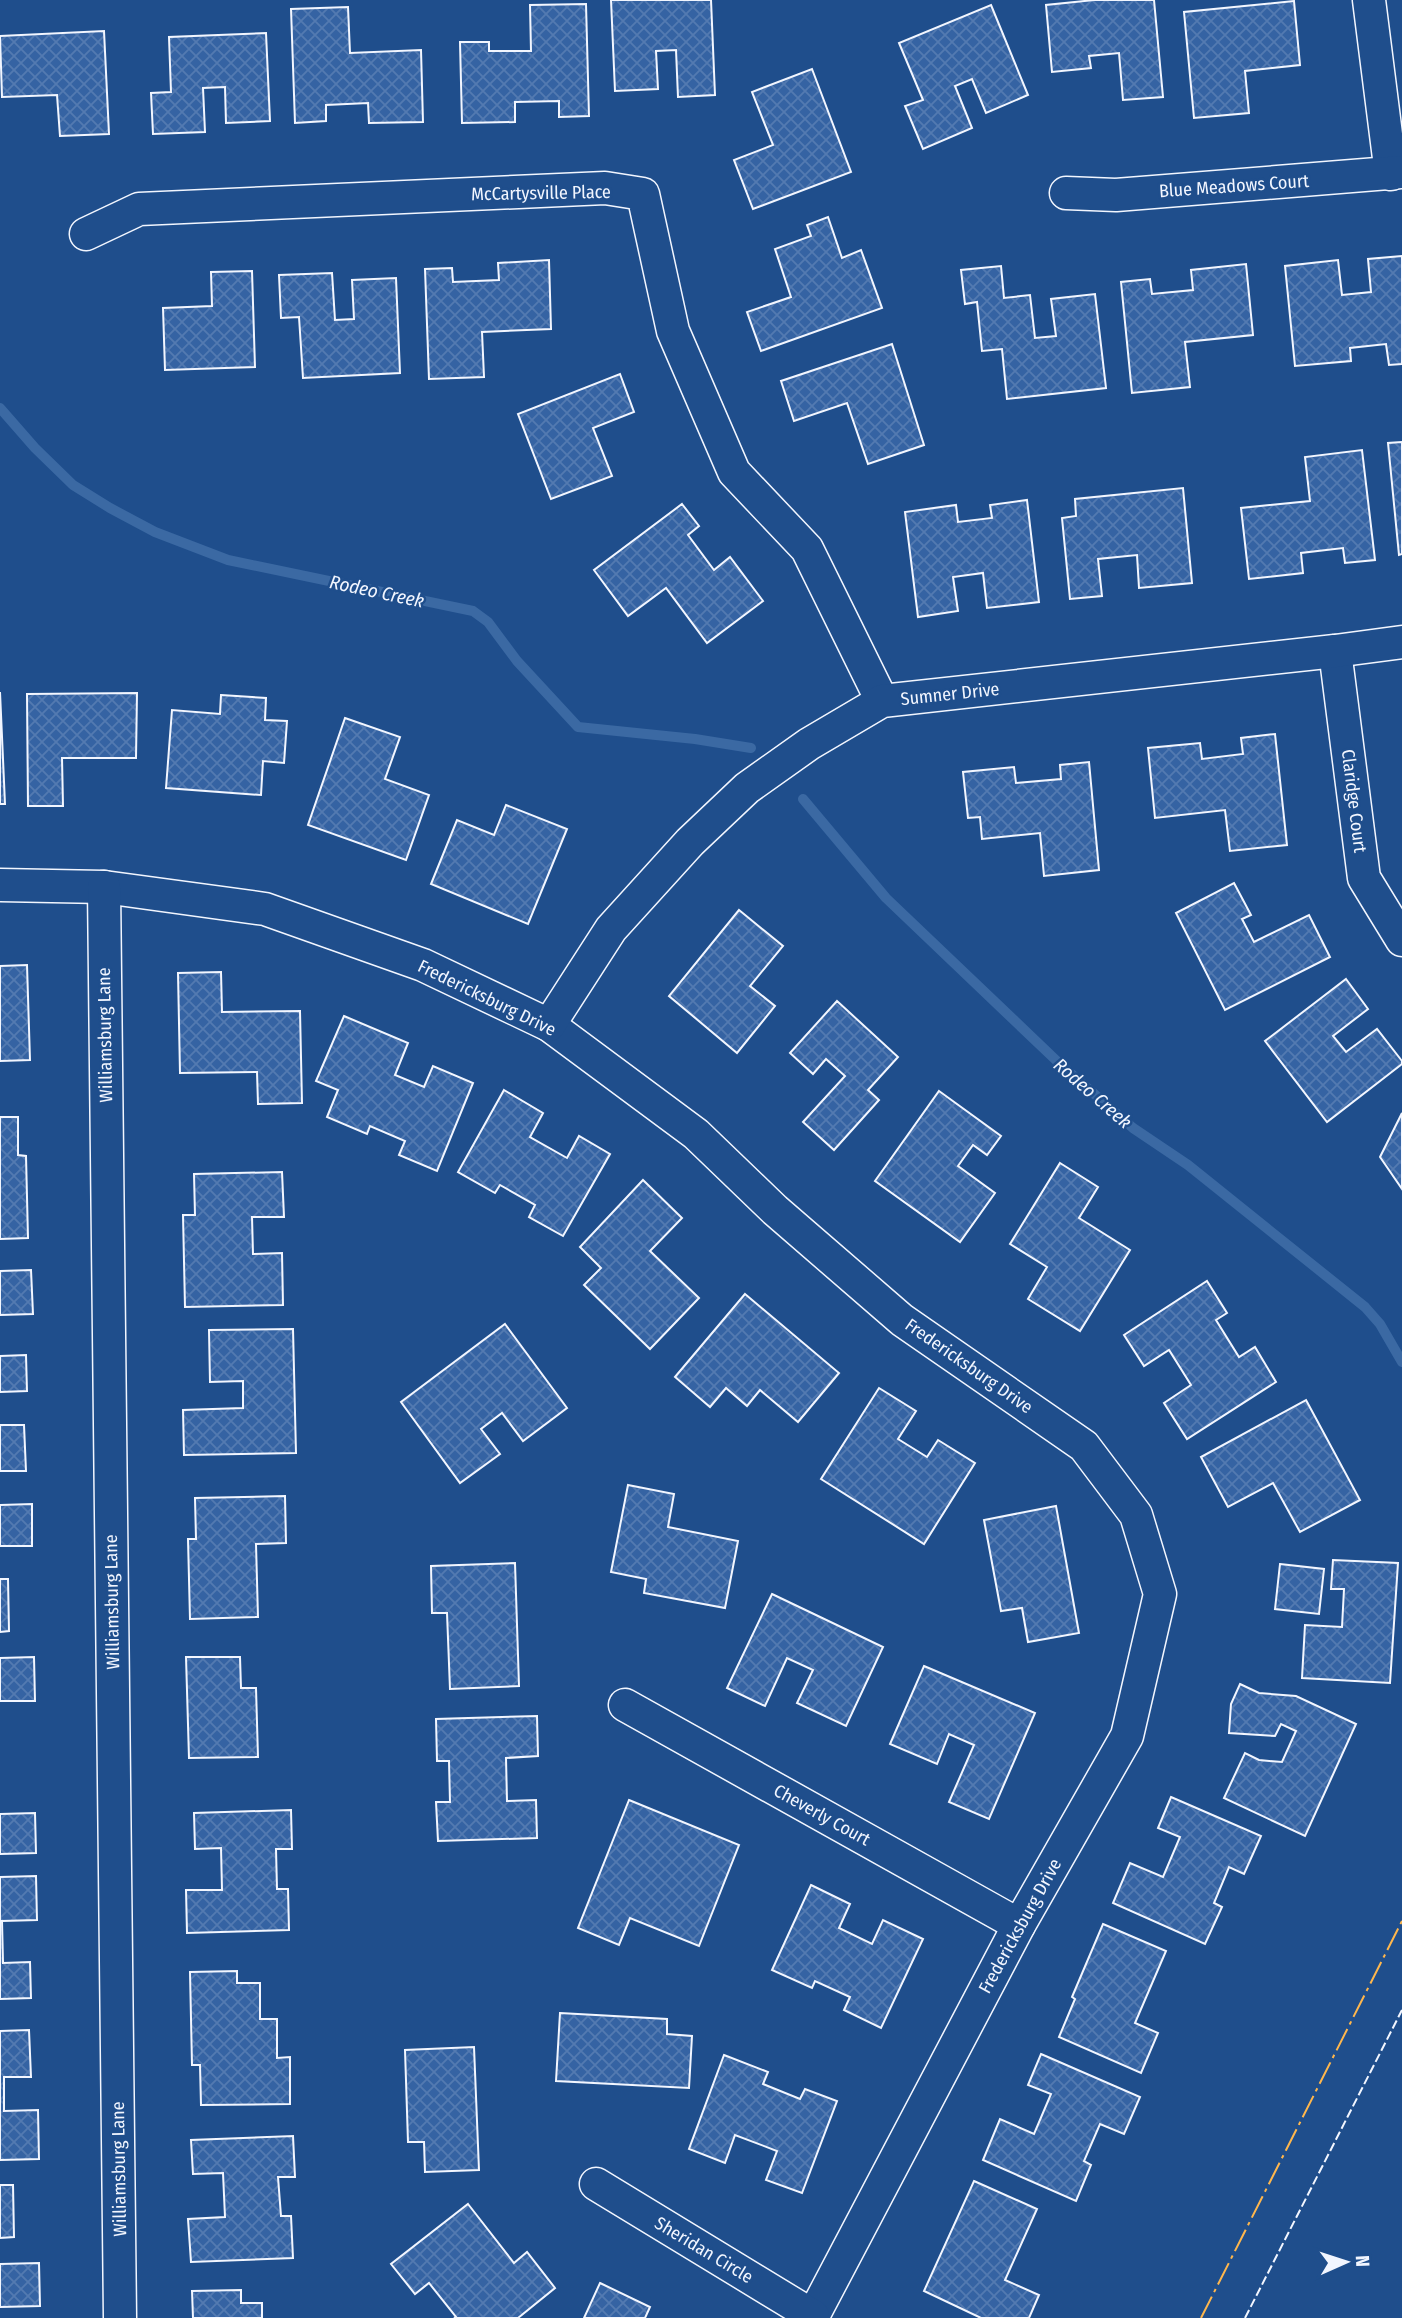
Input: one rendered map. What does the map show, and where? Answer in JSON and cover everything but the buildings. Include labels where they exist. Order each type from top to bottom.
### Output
[{"type":"street","points":[[1369,0],[1397,173]]},
{"type":"street","name":"Blue Meadows Court","points":[[1066,193],[1116,195],[1397,173]]},
{"type":"street","name":"McCartysville Place","points":[[86,234],[139,209],[605,188],[643,194],[673,331],[734,472],[807,549],[882,701]]},
{"type":"street","name":"Sumner Drive","points":[[549,1025],[611,929],[690,842],[747,788],[809,744],[882,701],[1402,642]]},
{"type":"street","name":"Claridge Court","points":[[1335,651],[1364,878],[1402,940]]},
{"type":"street","name":"Fredericksburg Drive","points":[[0,885],[103,887],[265,909],[423,965],[549,1025],[696,1134],[775,1210],[902,1320],[1084,1446],[1136,1515],[1160,1594],[1127,1736],[1019,1925],[813,2317]]},
{"type":"street","name":"Williamsburg Lane","points":[[103,887],[120,2318]]},
{"type":"street","name":"Cheverly Court","points":[[625,1705],[1019,1925]]},
{"type":"street","name":"Sheridan Circle","points":[[596,2184],[813,2317]]},
{"type":"waterway","name":"Rodeo Creek","points":[[0,408],[35,448],[73,485],[155,532],[228,560],[473,611],[488,622],[517,661],[578,727],[695,739],[751,748]]},
{"type":"waterway","name":"Rodeo Creek","points":[[803,799],[886,898],[1060,1064],[1133,1128],[1188,1165],[1365,1307],[1380,1324],[1402,1362]]},
{"type":"fence","points":[[1245,2318],[1402,2010]]},
{"type":"power","points":[[1201,2318],[1402,1921]]}]
